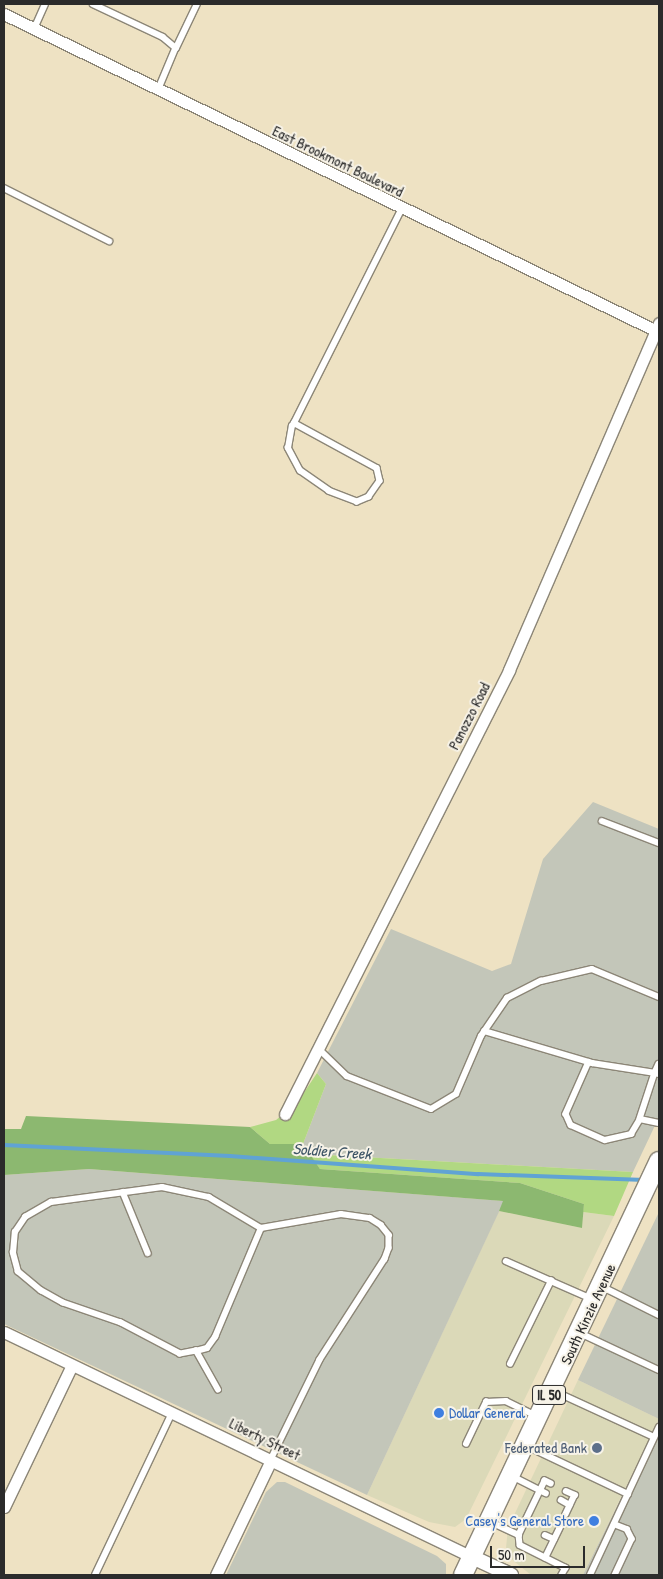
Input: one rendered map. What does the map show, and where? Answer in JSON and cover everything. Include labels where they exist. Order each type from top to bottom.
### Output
[{"type":"main road","name":"South Kinzie Avenue","points":[[463,1575],[635,1216],[659,1161]]},
{"type":"street","name":"East Brookmont Boulevard","points":[[4,14],[158,91],[658,329]]},
{"type":"street","name":"Panozzo Road","points":[[285,1114],[509,670],[658,329]]},
{"type":"street","name":"Liberty Street","points":[[4,1332],[511,1575]]},
{"type":"street","points":[[4,1507],[72,1365]]},
{"type":"street","points":[[216,1575],[272,1460]]},
{"type":"lane","points":[[34,29],[45,4]]},
{"type":"lane","points":[[93,4],[163,36],[176,48]]},
{"type":"lane","points":[[158,91],[197,4]]},
{"type":"lane","points":[[4,188],[109,241]]},
{"type":"lane","points":[[294,423],[377,468],[380,481],[369,496],[357,502],[329,492],[300,471],[288,448],[294,423],[402,208]]},
{"type":"lane","points":[[602,821],[659,843]]},
{"type":"lane","points":[[318,1048],[347,1076],[431,1109],[456,1094],[484,1031],[507,998],[541,982],[577,970],[592,969],[659,997]]},
{"type":"lane","points":[[484,1031],[589,1062],[657,1073]]},
{"type":"lane","points":[[589,1062],[566,1114],[571,1125],[605,1140],[632,1134],[640,1119],[659,1064]]},
{"type":"lane","points":[[640,1119],[659,1123]]},
{"type":"lane","points":[[261,1228],[215,1337],[207,1348],[196,1352],[180,1354],[121,1323],[63,1303],[41,1291],[18,1272],[13,1252],[15,1232],[25,1217],[51,1202],[162,1187],[186,1190],[226,1205],[261,1228],[341,1214],[370,1218],[381,1225],[389,1241],[384,1260],[306,1385],[272,1460]]},
{"type":"lane","points":[[123,1192],[148,1253]]},
{"type":"lane","points":[[506,1261],[551,1281],[598,1293],[659,1315]]},
{"type":"lane","points":[[510,1364],[551,1281]]},
{"type":"lane","points":[[579,1333],[659,1370]]},
{"type":"lane","points":[[196,1352],[218,1390]]},
{"type":"lane","points":[[552,1390],[654,1437]]},
{"type":"lane","points":[[466,1444],[486,1402],[506,1401],[539,1417]]},
{"type":"lane","points":[[95,1575],[172,1413]]},
{"type":"lane","points":[[590,1575],[659,1426]]},
{"type":"lane","points":[[526,1445],[628,1494]]},
{"type":"lane","points":[[511,1476],[544,1492]]},
{"type":"lane","points":[[551,1484],[545,1481],[544,1492],[527,1526],[519,1535],[520,1546],[566,1568],[562,1575]]},
{"type":"lane","points":[[566,1491],[575,1495],[566,1514]]},
{"type":"lane","points":[[561,1500],[570,1505]]},
{"type":"lane","points":[[489,1521],[519,1535]]},
{"type":"lane","points":[[545,1558],[562,1523]]},
{"type":"lane","points":[[614,1524],[627,1529],[632,1539],[615,1575]]},
{"type":"lane","points":[[545,1535],[554,1539]]},
{"type":"shaded area","points":[[593,802],[659,829],[659,1117],[633,1172],[309,1154],[303,1144],[326,1084],[317,1073],[391,929],[492,971],[511,964],[543,859]]},
{"type":"shaded area","points":[[89,1169],[504,1201],[367,1495],[4,1324],[4,1175]]},
{"type":"shaded area","points":[[499,1211],[582,1228],[583,1212],[614,1216],[466,1519],[455,1527],[429,1522],[367,1495]]},
{"type":"shaded area","points":[[659,1212],[659,1419],[578,1380]]},
{"type":"shaded area","points":[[578,1380],[659,1419],[583,1575],[531,1575],[510,1558],[506,1548],[508,1528]]},
{"type":"shaded area","points":[[659,1419],[659,1575],[583,1575],[616,1508]]},
{"type":"shaded area","points":[[277,1482],[285,1482],[437,1556],[446,1564],[446,1575],[226,1575],[266,1492]]},
{"type":"green space","points":[[317,1073],[326,1084],[303,1144],[270,1144],[250,1127],[276,1120],[297,1103]]},
{"type":"green space","points":[[26,1116],[250,1127],[270,1144],[303,1144],[320,1169],[520,1183],[584,1204],[582,1228],[499,1211],[503,1201],[89,1169],[4,1175],[4,1129],[21,1129]]},
{"type":"green space","points":[[309,1154],[633,1172],[614,1216],[583,1212],[584,1204],[520,1183],[320,1169]]},
{"type":"waterway","name":"Soldier Creek","points":[[4,1145],[230,1156],[478,1174],[645,1180]]},
{"type":"place","name":"Dollar General","points":[[439,1413]]},
{"type":"place","name":"Federated Bank","points":[[597,1448]]},
{"type":"place","name":"Casey's General Store","points":[[594,1521]]}]
